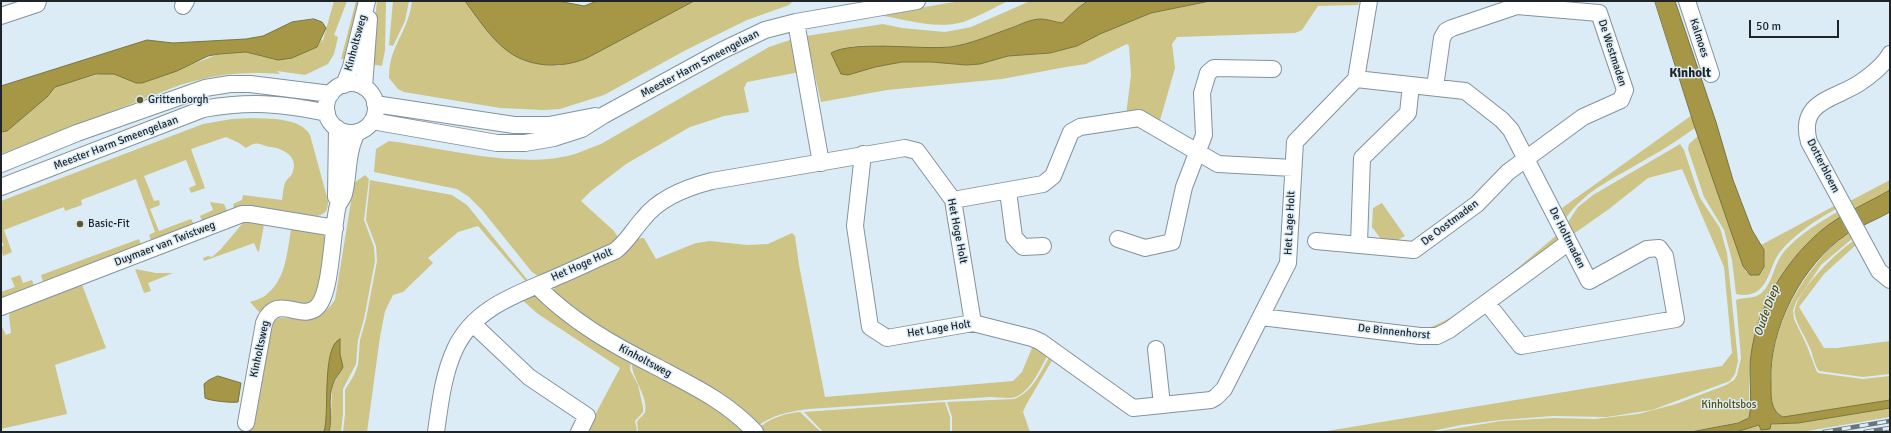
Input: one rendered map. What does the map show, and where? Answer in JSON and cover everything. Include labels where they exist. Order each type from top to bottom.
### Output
[{"type":"street","points":[[1,16],[37,4],[38,1]]},
{"type":"street","name":"Kinholtsweg","points":[[344,84],[368,1]]},
{"type":"street","name":"Kinholtsweg","points":[[364,87],[364,69],[369,29],[368,1]]},
{"type":"street","name":"Meester Harm Smeengelaan","points":[[372,121],[485,141],[510,143],[538,141],[570,134],[582,129],[604,114],[723,50],[765,30],[796,22],[917,1]]},
{"type":"street","points":[[1356,79],[1369,1]]},
{"type":"street","name":"Kalmoes","points":[[1687,1],[1711,74]]},
{"type":"street","name":"De Westmaden","points":[[1435,87],[1442,38],[1449,29],[1517,6],[1602,7],[1624,85],[1624,95],[1621,100],[1614,104],[1582,117],[1527,159]]},
{"type":"street","points":[[796,22],[821,163]]},
{"type":"street","name":"Dotterbloem","points":[[1888,63],[1861,83],[1817,105],[1812,111],[1807,124],[1809,142],[1878,271],[1890,280]]},
{"type":"street","points":[[1118,239],[1145,248],[1172,242],[1184,187],[1204,135],[1202,93],[1208,73],[1214,68],[1273,69]]},
{"type":"street","name":"De Holtmaden","points":[[1356,79],[1465,91],[1485,106],[1511,130],[1589,281],[1648,249],[1659,248],[1665,256],[1676,320],[1521,346],[1486,302]]},
{"type":"street","name":"Het Lage Holt","points":[[863,154],[855,226],[870,327],[887,338],[973,323],[1032,338],[1041,342],[1133,408],[1204,401],[1216,398],[1220,394],[1288,263],[1295,142],[1356,79]]},
{"type":"street","name":"Meester Harm Smeengelaan","points":[[1,164],[77,134],[205,88],[230,84],[250,84],[331,94]]},
{"type":"street","points":[[344,84],[354,84],[364,87],[371,94],[375,104],[375,113],[372,121],[365,128],[357,132],[347,132],[337,128],[331,122],[327,113],[327,103],[331,94],[336,88],[344,84]]},
{"type":"street","points":[[1359,243],[1362,158],[1408,113],[1411,85]]},
{"type":"street","name":"Meester Harm Smeengelaan","points":[[1,187],[203,109],[228,104],[254,103],[288,106],[327,113]]},
{"type":"street","name":"Meester Harm Smeengelaan","points":[[375,104],[514,125],[549,125],[604,114]]},
{"type":"street","points":[[953,200],[1043,184],[1053,176],[1071,132],[1080,127],[1139,118],[1218,164],[1293,168]]},
{"type":"street","name":"Kinholtsweg","points":[[337,128],[335,195],[339,204]]},
{"type":"street","name":"Kinholtsweg","points":[[246,423],[264,323],[268,313],[275,308],[304,311],[311,310],[318,306],[325,287],[334,244],[334,228],[339,204],[344,196],[351,149],[357,132]]},
{"type":"street","name":"Het Hoge Holt","points":[[436,432],[447,369],[456,348],[473,324],[482,315],[496,304],[615,252],[628,240],[648,213],[692,186],[754,173],[906,148],[917,151],[953,200],[973,323]]},
{"type":"street","name":"De Oostmaden","points":[[1316,241],[1359,243],[1414,250],[1477,204],[1501,178],[1527,159]]},
{"type":"street","points":[[1008,191],[1014,237],[1023,247],[1043,246]]},
{"type":"street","name":"Duymaer van Twistweg","points":[[1,307],[242,214],[250,214],[334,228]]},
{"type":"street","name":"De Binnenhorst","points":[[1261,317],[1430,337],[1437,336],[1449,330],[1569,242]]},
{"type":"street","name":"Kinholtsweg","points":[[537,286],[564,310],[589,329],[625,351],[717,399],[738,414],[755,432]]},
{"type":"street","points":[[473,324],[529,377],[587,416],[579,432]]},
{"type":"street","points":[[1156,349],[1162,405]]},
{"type":"green space","points":[[334,1],[347,1],[334,35],[338,37],[334,54],[328,64],[305,75],[277,71],[280,74],[242,73],[193,81],[1,154],[1,132],[7,131],[47,97],[54,87],[104,73],[114,74],[136,83],[148,81],[219,54],[246,52],[264,57],[292,58],[317,47],[322,39],[323,44]]},
{"type":"green space","points":[[356,1],[361,1],[348,60],[341,59]]},
{"type":"green space","points":[[377,1],[386,1],[385,50],[382,66],[370,64]]},
{"type":"green space","points":[[393,1],[409,1],[405,21],[393,46],[389,45]]},
{"type":"green space","points":[[412,1],[465,1],[505,49],[534,63],[559,66],[614,43],[694,1],[793,1],[789,5],[747,20],[686,50],[604,95],[560,109],[543,110],[500,108],[404,92],[398,89],[389,78],[391,59],[407,21]]},
{"type":"green space","points":[[960,1],[1008,1],[969,20],[952,24],[942,25],[920,23],[878,15]]},
{"type":"green space","points":[[1030,1],[1088,1],[1062,23],[1044,19],[1031,20],[987,37],[956,46],[928,48],[867,46],[840,49],[831,53],[834,59],[875,67],[902,62],[931,62],[966,65],[980,64],[1008,56],[1050,53],[1077,46],[1100,34],[1151,13],[1210,1],[1359,1],[1358,5],[1318,6],[1302,30],[1295,33],[1177,37],[1172,44],[1175,68],[1159,124],[1126,115],[1131,75],[1129,46],[1127,44],[1086,64],[1002,79],[887,90],[821,102],[806,36],[883,24],[902,28],[945,32],[971,27]]},
{"type":"green space","points":[[793,39],[800,72],[747,82],[744,88],[749,112],[724,116],[690,127],[626,164],[591,191],[581,201],[614,231],[618,237],[610,245],[538,276],[532,272],[482,210],[469,197],[457,189],[374,172],[376,149],[389,141],[507,159],[531,160],[575,154],[601,144],[769,47]]},
{"type":"green space","points":[[1692,115],[1695,128],[1593,191],[1574,208],[1566,218],[1562,208]]},
{"type":"green space","points":[[232,119],[275,119],[292,122],[305,129],[310,135],[328,201],[328,207],[323,214],[317,216],[247,205],[234,208],[233,204],[242,200],[243,195],[282,200],[285,183],[292,174],[294,162],[289,154],[277,148],[257,143],[246,148],[226,137],[191,149],[205,188],[191,193],[189,188],[196,185],[186,160],[144,176],[154,201],[159,200],[160,205],[150,209],[159,231],[191,219],[194,224],[151,240],[149,235],[155,232],[136,179],[81,200],[82,205],[65,211],[64,207],[4,230],[12,252],[3,256],[1,247],[4,245],[1,241],[1,201],[203,124]]},
{"type":"green space","points":[[1698,136],[1746,272],[1762,272],[1764,265],[1764,252],[1761,245],[1836,205],[1838,208],[1814,222],[1783,248],[1773,264],[1765,283],[1754,293],[1745,295],[1736,294],[1732,260],[1724,230],[1704,197],[1688,149],[1689,144]]},
{"type":"green space","points":[[1680,144],[1684,150],[1700,198],[1720,228],[1727,253],[1738,361],[1735,374],[1730,381],[1652,410],[1607,417],[1553,416],[1501,420],[1461,425],[1428,432],[1321,432],[1722,366],[1732,353],[1724,267],[1682,169],[1648,178],[1609,209],[1572,235],[1567,227],[1568,222],[1578,207],[1593,195]]},
{"type":"green space","points":[[365,175],[369,179],[364,220],[374,247],[375,261],[364,319],[358,340],[356,364],[343,389],[341,432],[329,432],[332,387],[343,367],[340,354],[340,339],[329,359],[328,405],[324,432],[248,432],[266,327],[279,318],[310,319],[316,317],[322,314],[335,300],[354,183]]},
{"type":"green space","points":[[370,180],[452,195],[467,205],[530,283],[528,284],[478,226],[458,232],[428,258],[433,263],[403,292],[393,295],[385,311],[380,337],[367,432],[343,432],[345,390],[358,365],[360,340],[366,319],[377,261],[376,246],[366,220]]},
{"type":"green space","points":[[1890,180],[1890,190],[1854,210],[1850,201]]},
{"type":"green space","points":[[210,202],[224,204],[227,211],[202,221],[200,216],[213,210]]},
{"type":"green space","points":[[1382,203],[1405,236],[1396,241],[1381,239],[1372,227],[1373,208]]},
{"type":"green space","name":"Kinholtsbos","points":[[1839,211],[1843,217],[1800,251],[1780,278],[1764,308],[1753,340],[1749,369],[1750,413],[1749,418],[1744,421],[1691,432],[1434,432],[1501,421],[1553,418],[1595,419],[1638,414],[1676,404],[1726,385],[1734,380],[1737,375],[1741,358],[1736,300],[1754,297],[1760,294],[1770,281],[1781,256],[1792,243],[1807,231]]},
{"type":"green space","points":[[241,220],[273,224],[273,226],[264,225],[259,251],[258,252],[254,243],[204,261],[203,258],[208,256],[212,257],[221,249],[242,224]]},
{"type":"green space","points":[[283,226],[318,230],[323,234],[326,241],[318,295],[308,305],[275,303],[259,312],[250,302],[264,297],[273,288],[285,265],[291,230],[282,228]]},
{"type":"green space","points":[[792,233],[795,236],[799,265],[825,397],[1013,381],[1022,372],[1034,343],[1049,353],[1038,374],[1028,388],[1016,397],[990,397],[809,409],[789,412],[768,419],[757,427],[605,334],[554,293],[554,286],[635,239],[644,238],[656,259],[696,243],[710,241],[747,245],[768,244]]},
{"type":"green space","points":[[1851,233],[1853,238],[1821,265],[1796,302],[1793,310],[1794,319],[1818,373],[1863,379],[1890,376],[1890,400],[1783,417],[1776,412],[1772,406],[1771,371],[1773,353],[1783,319],[1799,287],[1821,258],[1839,240]]},
{"type":"green space","points":[[1558,234],[1559,240],[1438,330],[1277,312],[1275,310],[1424,328],[1437,325],[1472,304],[1512,273]]},
{"type":"green space","points":[[139,239],[141,244],[43,282],[41,275]]},
{"type":"green space","points":[[1855,240],[1857,244],[1824,274],[1799,307],[1824,348],[1837,348],[1890,341],[1890,374],[1863,377],[1819,371],[1797,323],[1795,315],[1800,297],[1827,263],[1847,245]]},
{"type":"green space","points":[[135,269],[156,273],[173,273],[148,283],[151,291],[144,293]]},
{"type":"green space","points":[[20,275],[23,283],[32,280],[34,286],[1,299],[1,292],[15,287],[11,278]]},
{"type":"green space","points":[[81,282],[106,348],[55,365],[67,414],[1,429],[1,325],[6,335],[11,333],[9,316],[13,307]]},
{"type":"green space","points":[[536,294],[631,359],[630,370],[638,385],[643,407],[643,412],[635,421],[637,430],[634,432],[586,432],[620,368],[538,314],[520,298]]},
{"type":"green space","points":[[1051,354],[1054,357],[1023,412],[1030,432],[952,432],[952,417],[947,402],[1014,399],[1021,396],[1036,380]]},
{"type":"green space","points":[[632,360],[706,398],[749,432],[637,432],[637,422],[645,412],[645,406],[642,392],[633,372]]},
{"type":"green space","points":[[945,402],[950,417],[950,432],[823,432],[804,412]]},
{"type":"green space","points":[[1890,408],[1890,417],[1802,432],[1736,432],[1760,425],[1798,423]]},
{"type":"green space","points":[[800,412],[821,432],[761,432],[759,428],[768,421],[778,417]]},
{"type":"water","points":[[465,1],[558,1],[584,6],[597,1],[694,1],[587,58],[566,64],[545,65],[524,60],[505,49],[488,32]]},
{"type":"water","points":[[1088,1],[1210,1],[1151,13],[1100,34],[1077,46],[1050,53],[1008,56],[980,64],[966,65],[931,62],[902,62],[875,67],[848,75],[841,74],[831,53],[841,49],[870,46],[937,48],[958,46],[1037,19],[1062,23]]},
{"type":"water","points":[[1655,1],[1675,1],[1716,122],[1733,180],[1752,230],[1764,250],[1764,267],[1759,275],[1750,275],[1743,266],[1695,128]]},
{"type":"water","points":[[314,19],[322,22],[326,28],[317,47],[292,58],[278,60],[246,52],[219,54],[208,56],[177,71],[142,83],[136,83],[114,74],[96,74],[55,87],[47,97],[7,131],[1,132],[1,86],[147,40],[173,43],[246,39],[263,36],[292,22]]},
{"type":"water","name":"Oude Diep","points":[[1890,190],[1890,212],[1847,234],[1816,262],[1802,280],[1782,320],[1775,342],[1772,363],[1771,398],[1773,407],[1783,417],[1890,400],[1890,408],[1798,423],[1771,424],[1770,429],[1761,430],[1759,425],[1736,432],[1691,432],[1738,423],[1749,418],[1751,404],[1750,362],[1754,337],[1767,301],[1777,283],[1787,267],[1800,252],[1827,226]]},
{"type":"water","points":[[340,339],[340,354],[343,367],[331,390],[329,432],[324,432],[326,423],[327,381],[330,354],[334,345]]},
{"type":"water","points":[[218,376],[241,383],[238,402],[221,402],[205,398],[204,384]]},
{"type":"railway","points":[[1824,432],[1890,421]]},
{"type":"railway","points":[[1865,432],[1890,428]]},
{"type":"place","name":"Grittenborgh","points":[[140,100]]},
{"type":"place","name":"Basic-Fit","points":[[80,224]]},
{"type":"district","name":"Kinholt","points":[[1690,74]]}]
